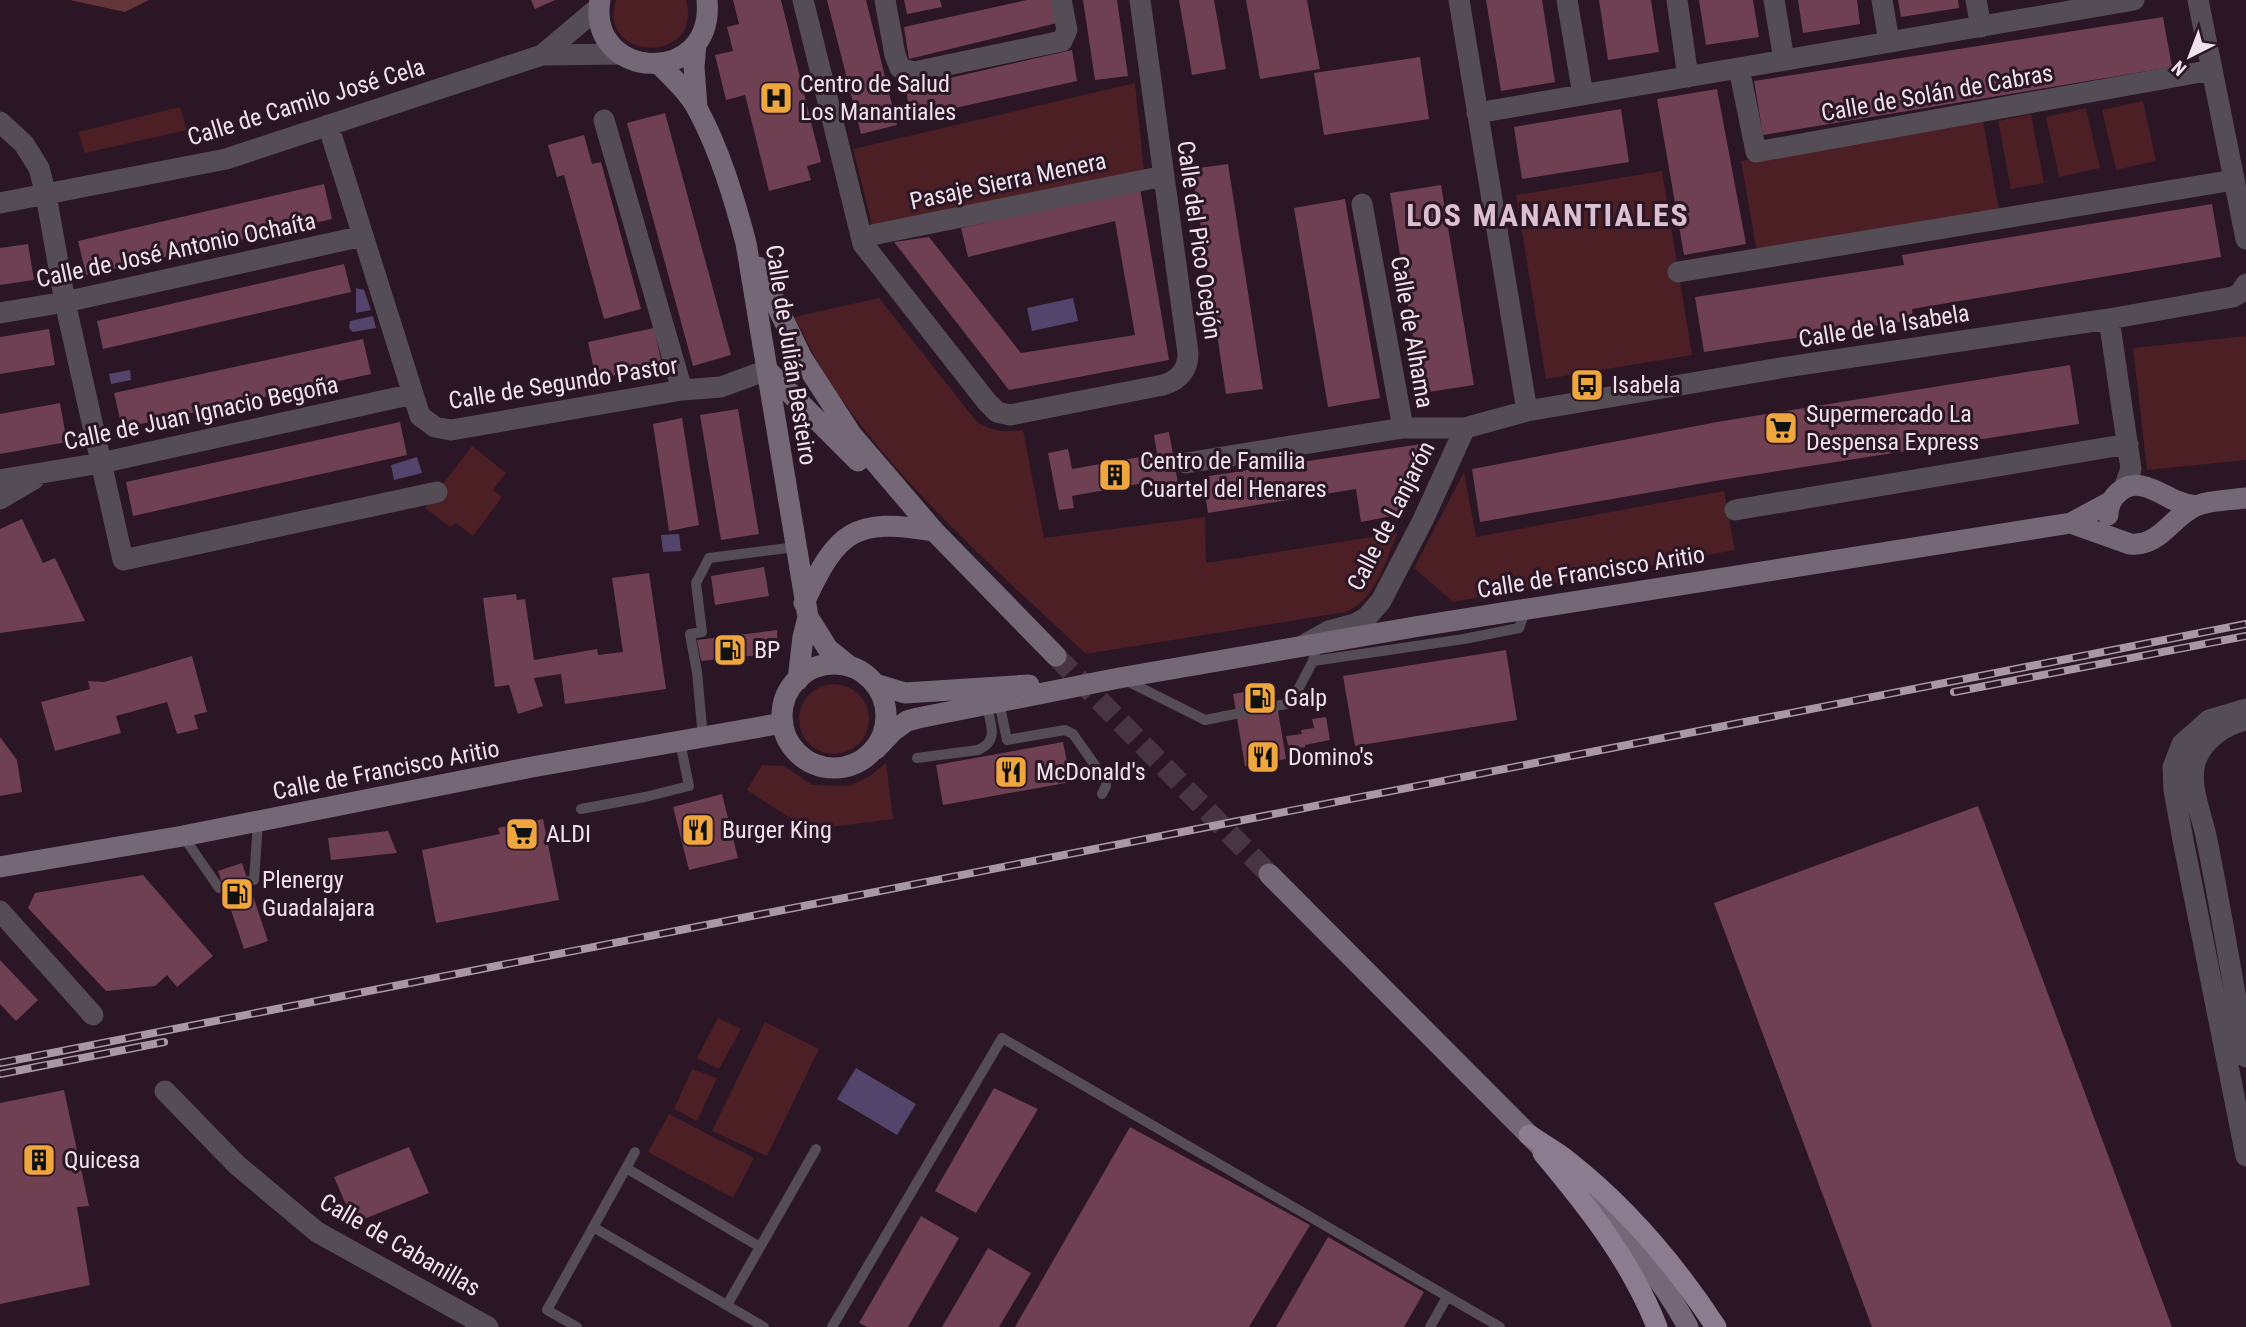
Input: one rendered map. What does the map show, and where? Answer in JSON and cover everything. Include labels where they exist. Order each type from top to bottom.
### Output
[{"type":"main road","name":"Calle de Julián Besteiro","points":[[697,108],[694,74],[696,44],[706,23],[707,0]]},
{"type":"main road","points":[[599,3],[600,25],[608,41],[620,54],[632,60],[659,65],[673,61],[696,44]]},
{"type":"main road","name":"Calle de Julián Besteiro","points":[[659,65],[697,108],[727,181],[747,243],[806,610],[798,680]]},
{"type":"main road","points":[[747,243],[793,341],[829,402],[874,463],[934,531],[1056,656]]},
{"type":"main road","points":[[767,370],[901,506],[934,531]]},
{"type":"main road","points":[[2121,541],[2110,528],[2108,510],[2133,487],[2161,497],[2167,513],[2164,530]]},
{"type":"main road","name":"Calle de Francisco Aritio","points":[[876,749],[907,721],[1119,678],[1346,648],[1525,609],[2071,523],[2133,487],[2196,506],[2246,498]]},
{"type":"main road","name":"Calle de Francisco Aritio","points":[[2071,523],[2130,544],[2149,543],[2196,506]]},
{"type":"main road","points":[[806,610],[829,553],[850,535],[877,525],[934,531]]},
{"type":"main road","name":"Calle de Julián Besteiro","points":[[806,610],[828,649],[849,666]]},
{"type":"main road","points":[[817,666],[849,666],[875,684],[884,699],[887,716],[884,733],[876,749],[860,762],[841,768],[821,767],[803,758],[789,743],[783,723],[784,705],[791,688],[817,666]]},
{"type":"main road","name":"Calle de Francisco Aritio","points":[[875,684],[905,692],[928,692],[1119,678]]},
{"type":"main road","name":"Calle de Francisco Aritio","points":[[0,867],[183,836],[532,767],[783,723]]},
{"type":"main road","points":[[1269,874],[1589,1197],[1642,1257],[1688,1327]]},
{"type":"main road","points":[[1529,1135],[1584,1201],[1613,1242],[1635,1279],[1657,1327]]},
{"type":"main road","points":[[1529,1135],[1568,1161],[1614,1202],[1675,1271],[1716,1327]]},
{"type":"street","name":"Calle del Pico Ocejón","points":[[803,0],[866,249],[987,402],[997,412],[1010,415],[1150,388],[1177,379],[1186,368],[1188,358],[1140,0]]},
{"type":"street","points":[[885,0],[900,68],[914,72],[1062,41],[1067,30],[1061,0]]},
{"type":"street","points":[[1459,0],[1527,411]]},
{"type":"street","points":[[1567,0],[1583,95]]},
{"type":"street","points":[[1677,0],[1688,77]]},
{"type":"street","points":[[1774,0],[1784,60]]},
{"type":"street","points":[[1882,0],[1889,42]]},
{"type":"street","points":[[1976,0],[1981,27]]},
{"type":"street","points":[[1478,113],[1981,27],[2090,4],[2134,0]]},
{"type":"street","points":[[2198,0],[2246,239]]},
{"type":"street","name":"Calle de Camilo José Cela","points":[[541,55],[599,3]]},
{"type":"street","name":"Calle de Camilo José Cela","points":[[0,203],[226,159],[541,55],[620,54]]},
{"type":"street","name":"Calle de Solán de Cabras","points":[[1739,68],[1756,152],[2212,71]]},
{"type":"street","points":[[604,120],[682,390]]},
{"type":"street","points":[[0,122],[24,144],[39,168],[65,302],[123,560],[437,492]]},
{"type":"street","name":"Calle de Segundo Pastor","points":[[328,125],[413,394],[421,416],[435,427],[451,430],[682,390],[721,387],[767,370]]},
{"type":"street","points":[[2224,131],[2246,138]]},
{"type":"street","name":"Pasaje Sierra Menera","points":[[862,237],[1164,176]]},
{"type":"street","points":[[1678,272],[2234,180]]},
{"type":"street","name":"Calle de Alhama","points":[[1362,204],[1403,428]]},
{"type":"street","name":"Calle de José Antonio Ochaíta","points":[[0,313],[65,302],[363,236]]},
{"type":"street","name":"Calle de la Isabela","points":[[1527,411],[1780,368],[2109,319],[2233,297],[2246,285]]},
{"type":"street","points":[[2109,319],[2133,487]]},
{"type":"street","name":"Calle de Juan Ignacio Begoña","points":[[0,480],[101,463],[413,394]]},
{"type":"street","name":"Calle de Lanjarón","points":[[1310,651],[1329,631],[1355,624],[1367,617],[1381,601],[1465,428],[1527,411]]},
{"type":"street","points":[[1186,463],[1403,428],[1465,428]]},
{"type":"street","points":[[1735,510],[2128,444]]},
{"type":"street","points":[[0,499],[44,472]]},
{"type":"street","points":[[2246,709],[2209,720],[2182,744],[2174,768],[2174,790],[2183,840],[2246,1156]]},
{"type":"street","points":[[2246,720],[2236,722],[2211,737],[2196,761],[2193,782],[2206,835],[2246,1057]]},
{"type":"street","points":[[0,911],[93,1015]]},
{"type":"street","name":"Calle de Cabanillas","points":[[165,1091],[237,1165],[317,1232],[488,1327]]},
{"type":"lane","points":[[703,738],[691,634],[702,632],[696,583],[709,558],[796,547]]},
{"type":"lane","points":[[1119,678],[1205,720],[1292,703],[1310,651]]},
{"type":"lane","points":[[918,758],[986,747],[993,736],[993,704]]},
{"type":"lane","points":[[993,704],[1007,740],[1065,730],[1073,734],[1105,781],[1102,794]]},
{"type":"lane","points":[[581,809],[689,786],[680,742]]},
{"type":"lane","points":[[183,836],[219,888],[254,880],[258,822]]},
{"type":"lane","points":[[832,1327],[1002,1038],[1500,1327]]},
{"type":"lane","points":[[727,1305],[816,1149]]},
{"type":"lane","points":[[577,1327],[547,1310],[635,1152]]},
{"type":"lane","points":[[626,1168],[760,1247]]},
{"type":"lane","points":[[593,1227],[764,1327]]},
{"type":"lane","points":[[1430,1327],[1447,1297]]},
{"type":"shaded area","points":[[70,0],[149,0],[125,12]]},
{"type":"shaded area","points":[[616,0],[686,0],[687,21],[680,36],[666,45],[650,48],[634,44],[621,35],[614,20]]},
{"type":"shaded area","points":[[1135,83],[1144,171],[873,228],[853,149]]},
{"type":"shaded area","points":[[2143,101],[2156,161],[2116,170],[2102,110]]},
{"type":"shaded area","points":[[180,107],[187,130],[85,153],[78,132]]},
{"type":"shaded area","points":[[2086,108],[2100,168],[2059,177],[2046,117]]},
{"type":"shaded area","points":[[2031,114],[2044,183],[2011,189],[1998,121]]},
{"type":"shaded area","points":[[1983,120],[1999,211],[1757,252],[1741,161]]},
{"type":"shaded area","points":[[1662,171],[1692,355],[1546,379],[1516,195]]},
{"type":"shaded area","points":[[356,288],[364,290],[371,310],[356,313]]},
{"type":"shaded area","points":[[879,298],[977,422],[999,430],[1023,430],[1044,538],[1205,517],[1206,563],[1398,533],[1372,589],[1356,606],[1346,612],[1086,654],[952,527],[889,460],[833,387],[794,317]]},
{"type":"shaded area","points":[[1073,298],[1078,321],[1032,331],[1027,308]]},
{"type":"shaded area","points":[[373,316],[376,328],[353,332],[349,328],[350,321]]},
{"type":"shaded area","points":[[2246,336],[2246,460],[2147,470],[2133,348]]},
{"type":"shaded area","points":[[130,370],[131,380],[111,384],[109,374]]},
{"type":"shaded area","points":[[472,446],[506,473],[493,490],[502,497],[473,536],[456,523],[450,527],[425,508]]},
{"type":"shaded area","points":[[417,457],[422,473],[394,480],[391,465]]},
{"type":"shaded area","points":[[1464,472],[1476,537],[1724,491],[1735,550],[1453,602],[1414,568]]},
{"type":"shaded area","points":[[679,534],[681,551],[663,552],[661,535]]},
{"type":"shaded area","points":[[834,684],[859,694],[869,719],[859,744],[834,754],[809,744],[799,719],[809,694]]},
{"type":"shaded area","points":[[886,763],[893,819],[808,830],[747,790],[762,765],[784,766],[812,785],[849,786],[870,776]]},
{"type":"shaded area","points":[[718,1018],[741,1029],[719,1069],[697,1058]]},
{"type":"shaded area","points":[[765,1022],[819,1049],[767,1156],[712,1131]]},
{"type":"shaded area","points":[[856,1068],[916,1104],[897,1135],[837,1099]]},
{"type":"shaded area","points":[[692,1069],[717,1078],[697,1121],[674,1109]]},
{"type":"shaded area","points":[[669,1114],[754,1158],[733,1198],[648,1152]]},
{"type":"building","points":[[531,0],[555,0],[535,9]]},
{"type":"building","name":"Centro de Salud Los Manantiales","points":[[733,0],[781,0],[821,162],[807,166],[811,180],[769,191],[745,95],[726,100],[715,55],[733,51],[727,27],[739,24]]},
{"type":"building","points":[[827,0],[866,0],[897,125],[861,134]]},
{"type":"building","points":[[904,0],[940,0],[942,7],[907,14]]},
{"type":"building","points":[[1027,0],[1052,0],[1057,23],[909,59],[904,27]]},
{"type":"building","points":[[1083,0],[1117,0],[1128,76],[1095,80]]},
{"type":"building","points":[[1179,0],[1214,0],[1226,69],[1192,75]]},
{"type":"building","points":[[1246,0],[1307,0],[1320,69],[1260,79]]},
{"type":"building","points":[[1486,0],[1542,0],[1555,82],[1501,91]]},
{"type":"building","points":[[1599,0],[1651,0],[1659,52],[1608,60]]},
{"type":"building","points":[[1699,0],[1753,0],[1759,37],[1706,45]]},
{"type":"building","points":[[1798,0],[1857,0],[1860,24],[1803,33]]},
{"type":"building","points":[[1898,0],[1958,0],[1959,8],[1901,17]]},
{"type":"building","points":[[2163,17],[2172,67],[1763,135],[1754,81]]},
{"type":"building","points":[[1072,50],[1077,81],[910,118],[906,88]]},
{"type":"building","points":[[1420,57],[1429,119],[1324,135],[1314,73]]},
{"type":"building","points":[[1717,89],[1746,244],[1684,255],[1657,99]]},
{"type":"building","points":[[1621,109],[1629,162],[1522,179],[1514,127]]},
{"type":"building","points":[[665,113],[731,355],[693,366],[627,123]]},
{"type":"building","points":[[584,135],[592,164],[601,162],[641,309],[604,319],[564,175],[557,177],[548,145]]},
{"type":"building","points":[[1228,164],[1263,389],[1226,394],[1192,169]]},
{"type":"building","points":[[324,184],[332,219],[86,275],[78,241]]},
{"type":"building","points":[[1441,185],[1474,385],[1422,393],[1390,193]]},
{"type":"building","points":[[1140,188],[1169,360],[1009,390],[894,242],[929,237],[1021,353],[1135,335],[1115,221],[968,257],[961,228]]},
{"type":"building","points":[[1345,199],[1380,398],[1328,407],[1294,208]]},
{"type":"building","points":[[2212,204],[2221,257],[1912,309],[1913,320],[1704,352],[1695,297],[1904,265],[1902,255]]},
{"type":"building","points":[[28,244],[34,280],[0,285],[0,248]]},
{"type":"building","points":[[344,264],[351,292],[103,349],[97,321]]},
{"type":"building","points":[[654,328],[662,365],[596,379],[588,342]]},
{"type":"building","points":[[49,329],[55,365],[0,374],[0,337]]},
{"type":"building","points":[[363,339],[371,374],[122,428],[114,393]]},
{"type":"building","points":[[2070,365],[2079,424],[1727,479],[1480,522],[1472,469],[1717,422]]},
{"type":"building","points":[[60,403],[67,442],[0,454],[0,414]]},
{"type":"building","points":[[738,409],[759,534],[721,540],[700,415]]},
{"type":"building","points":[[682,418],[699,525],[669,531],[653,424]]},
{"type":"building","points":[[400,422],[407,455],[133,516],[126,482]]},
{"type":"building","name":"Centro de Familia Cuartel del Henares","points":[[1169,432],[1180,495],[1158,499],[1154,481],[1072,496],[1074,508],[1059,510],[1048,453],[1068,449],[1072,469],[1157,454],[1154,435]]},
{"type":"building","points":[[1428,443],[1434,449],[1397,515],[1361,522],[1356,489],[1208,513],[1202,477]]},
{"type":"building","points":[[22,519],[43,563],[55,558],[85,621],[0,633],[0,529]]},
{"type":"building","points":[[764,567],[769,596],[715,605],[711,576]]},
{"type":"building","points":[[649,573],[666,689],[565,704],[561,674],[534,678],[543,706],[518,714],[509,685],[495,687],[483,598],[516,594],[517,600],[525,599],[534,660],[597,649],[598,655],[623,652],[612,578]]},
{"type":"building","points":[[777,630],[778,653],[701,661],[697,640]]},
{"type":"building","points":[[1506,650],[1517,720],[1355,746],[1343,676]]},
{"type":"building","points":[[192,656],[207,712],[194,715],[198,729],[177,734],[167,702],[116,716],[121,733],[55,751],[41,702],[90,689],[88,681],[104,682]]},
{"type":"building","points":[[1274,687],[1286,759],[1245,766],[1233,694]]},
{"type":"building","points":[[1326,717],[1330,740],[1289,750],[1286,736],[1302,734],[1301,730],[1314,728],[1312,719]]},
{"type":"building","points":[[0,737],[17,760],[22,792],[0,796]]},
{"type":"building","points":[[1063,742],[1071,782],[943,805],[936,765]]},
{"type":"building","points":[[722,794],[738,858],[689,870],[673,807]]},
{"type":"building","points":[[1978,806],[2172,1327],[1872,1327],[1714,903]]},
{"type":"building","points":[[543,819],[559,900],[436,923],[422,850],[500,834],[498,828]]},
{"type":"building","points":[[388,831],[397,853],[331,860],[328,838]]},
{"type":"building","points":[[242,863],[268,941],[244,949],[218,871]]},
{"type":"building","points":[[143,875],[213,956],[177,987],[167,975],[155,986],[106,991],[28,908],[35,893]]},
{"type":"building","points":[[0,960],[38,1000],[16,1021],[0,1004]]},
{"type":"building","points":[[994,1088],[1038,1109],[976,1213],[935,1191]]},
{"type":"building","name":"Quicesa","points":[[64,1090],[89,1206],[77,1207],[90,1285],[0,1304],[0,1103]]},
{"type":"building","points":[[1130,1127],[1310,1225],[1249,1327],[1015,1327]]},
{"type":"building","points":[[409,1147],[429,1193],[354,1223],[334,1177]]},
{"type":"building","points":[[921,1216],[959,1238],[908,1327],[867,1327],[859,1323]]},
{"type":"building","points":[[1328,1237],[1424,1292],[1404,1327],[1276,1327]]},
{"type":"building","points":[[988,1248],[1031,1273],[999,1327],[942,1327]]},
{"type":"tunnel","points":[[1056,656],[1269,874]]},
{"type":"railway","points":[[0,1063],[2246,624]]},
{"type":"railway","points":[[1954,692],[2246,636]]},
{"type":"railway","points":[[0,1074],[164,1042]]},
{"type":"place","name":"Centro de Salud Los Manantiales","points":[[776,98]]},
{"type":"place","name":"Isabela","points":[[1587,385]]},
{"type":"place","name":"Supermercado La Despensa Express","points":[[1781,428]]},
{"type":"place","name":"Centro de Familia Cuartel del Henares","points":[[1115,475]]},
{"type":"place","name":"BP","points":[[730,650]]},
{"type":"place","name":"Galp","points":[[1260,698]]},
{"type":"place","name":"Domino's","points":[[1263,757]]},
{"type":"place","name":"McDonald's","points":[[1011,772]]},
{"type":"place","name":"Burger King","points":[[698,830]]},
{"type":"place","name":"ALDI","points":[[522,834]]},
{"type":"place","name":"Plenergy Guadalajara","points":[[237,894]]},
{"type":"place","name":"Quicesa","points":[[39,1160]]},
{"type":"district","name":"LOS MANANTIALES","points":[[1548,215]]}]
